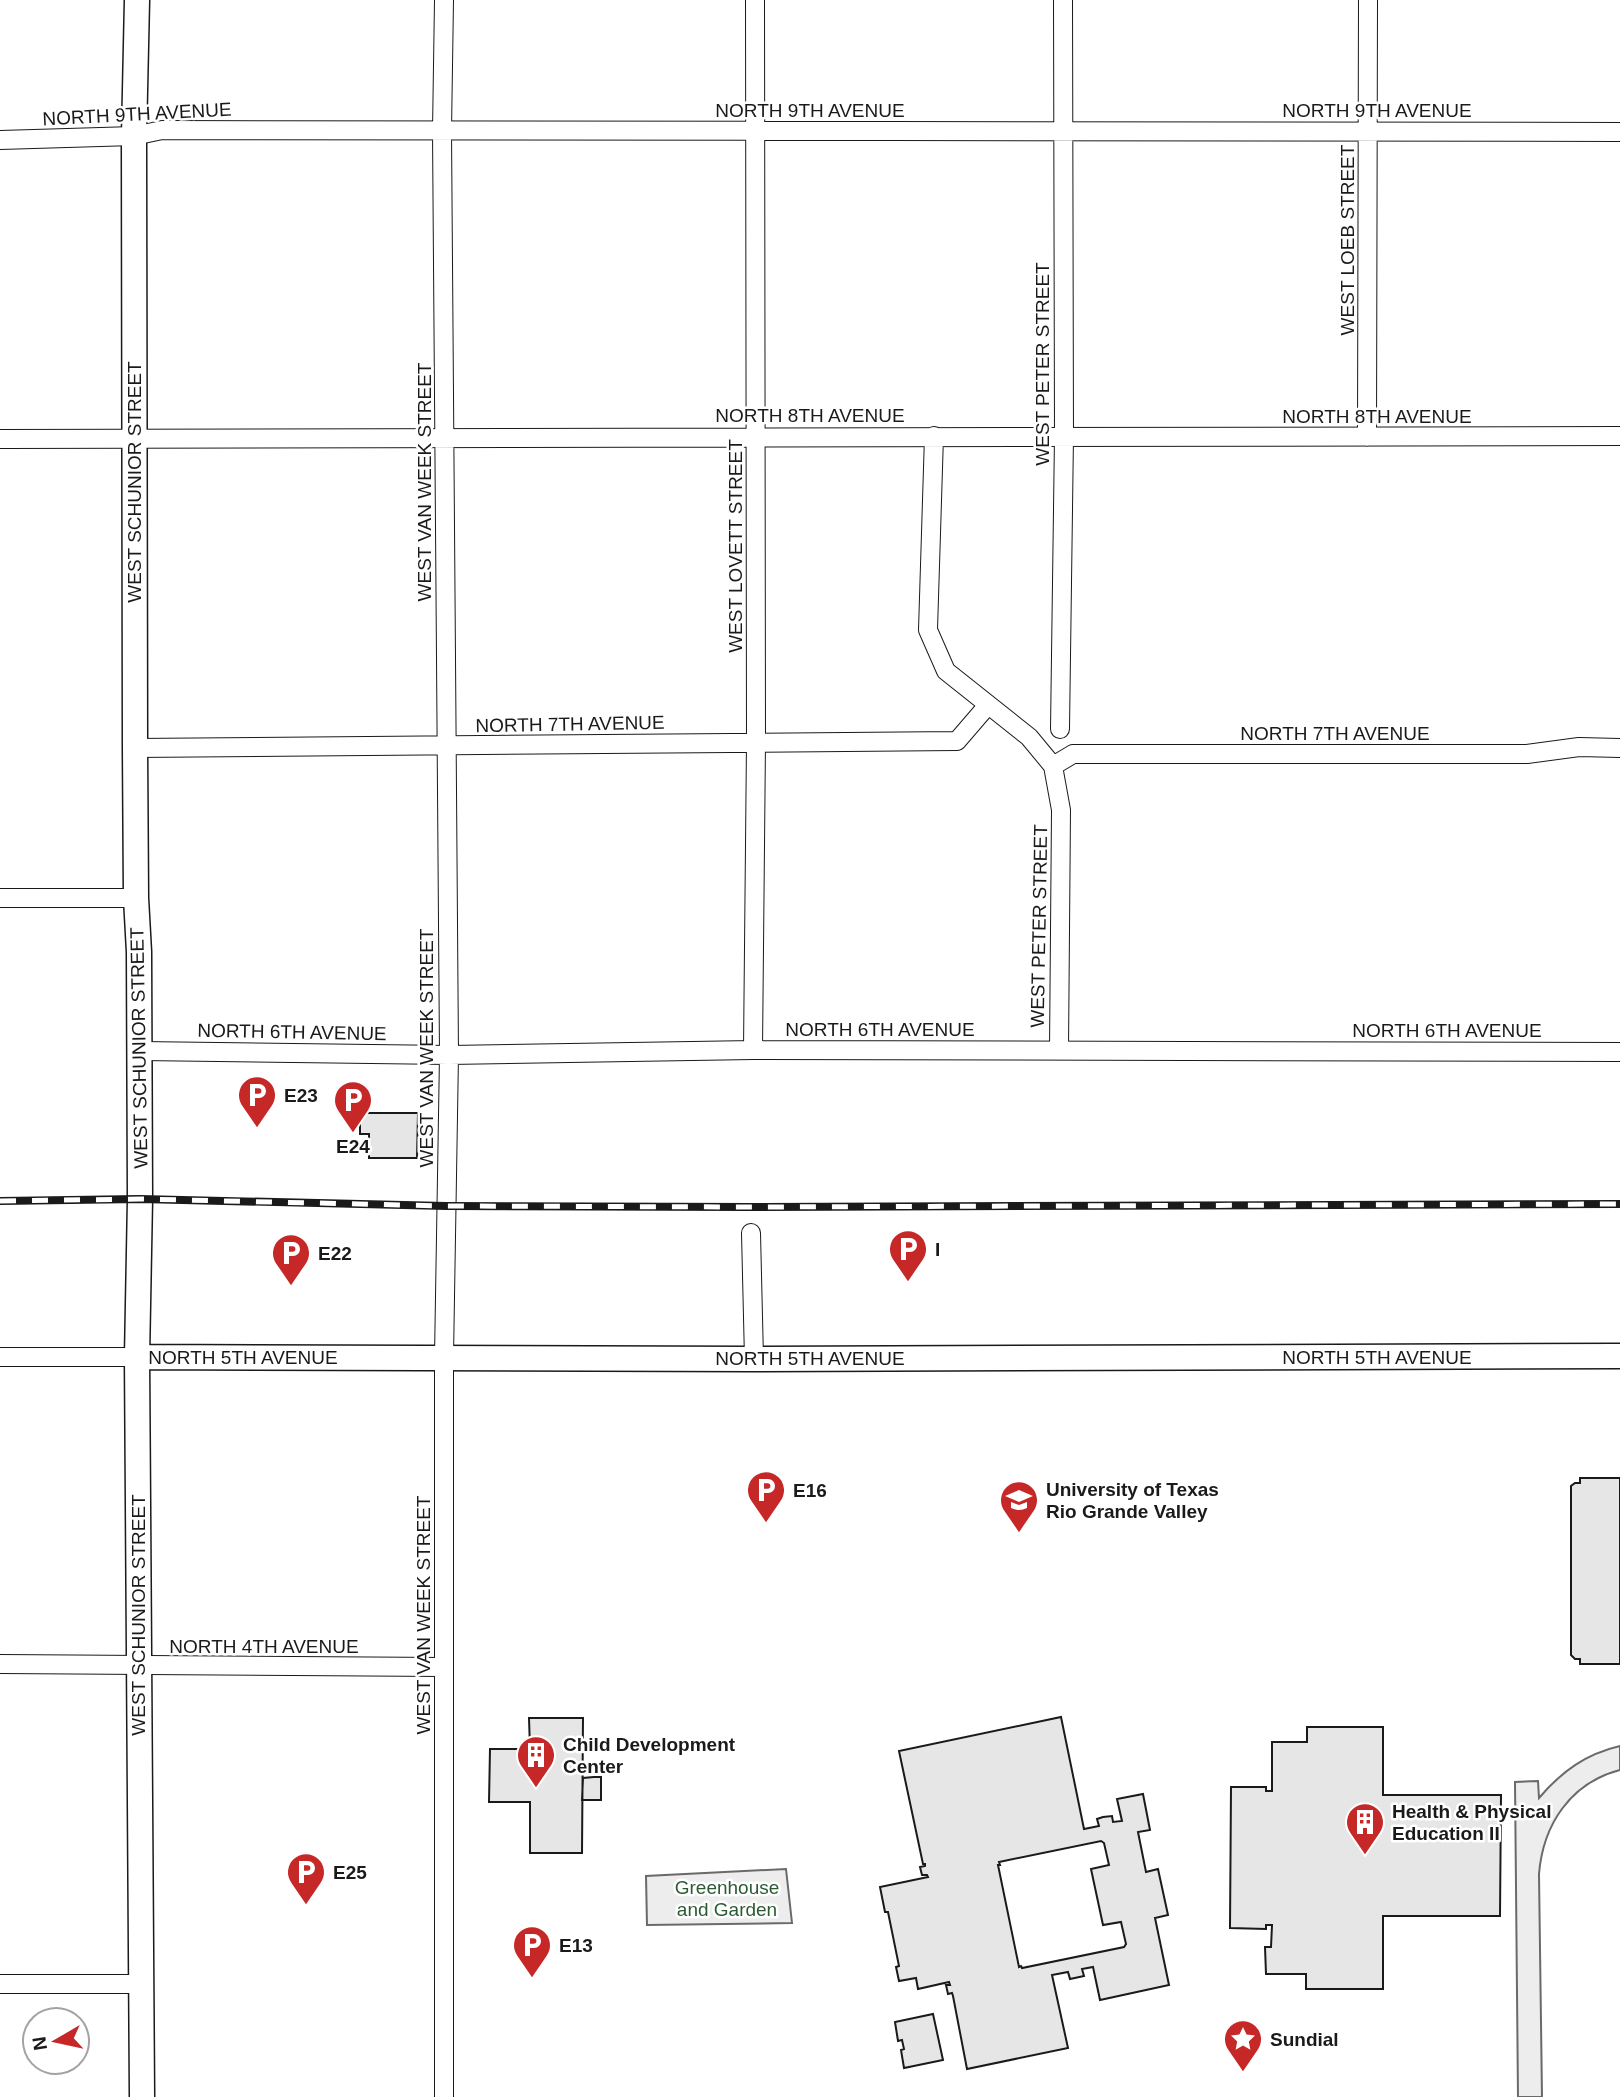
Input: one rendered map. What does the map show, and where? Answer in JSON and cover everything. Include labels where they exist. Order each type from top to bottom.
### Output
[{"type":"main road","name":"WEST SCHUNIOR STREET","points":[[137,0],[134,136],[135,748],[140,1051],[137,1357],[142,2097]]},
{"type":"main road","name":"NORTH 5TH AVENUE","points":[[137,1357],[754,1359],[1620,1356]]},
{"type":"street","name":"WEST VAN WEEK STREET","points":[[444,0],[442,131],[449,1055],[444,1357],[444,2097]]},
{"type":"street","name":"WEST LOVETT STREET","points":[[753,1050],[756,742],[755,0]]},
{"type":"street","name":"WEST PETER STREET","points":[[1060,729],[1064,436],[1063,0]]},
{"type":"street","name":"WEST LOEB STREET","points":[[1367,437],[1368,0]]},
{"type":"street","name":"NORTH 9TH AVENUE","points":[[0,140],[134,136],[162,130],[1620,132]]},
{"type":"street","name":"WEST PETER STREET","points":[[934,436],[928,630],[946,671],[1029,737],[1053,766],[1061,810],[1059,1050]]},
{"type":"street","name":"NORTH 8TH AVENUE","points":[[0,439],[1620,436]]},
{"type":"street","name":"NORTH 7TH AVENUE","points":[[135,748],[957,741],[988,705]]},
{"type":"street","name":"NORTH 7TH AVENUE","points":[[1053,766],[1073,754],[1527,754],[1578,747],[1620,748]]},
{"type":"street","points":[[0,898],[136,898]]},
{"type":"street","name":"NORTH 6TH AVENUE","points":[[140,1051],[449,1055],[753,1050],[1620,1052]]},
{"type":"street","points":[[751,1233],[754,1359]]},
{"type":"street","name":"NORTH 5TH AVENUE","points":[[0,1357],[137,1357]]},
{"type":"street","name":"NORTH 4TH AVENUE","points":[[0,1664],[444,1667]]},
{"type":"street","points":[[0,1984],[142,1983]]},
{"type":"green space","points":[[1620,1746],[1620,1770],[1602,1776],[1573,1796],[1562,1808],[1546,1839],[1539,1874],[1542,2097],[1518,2097],[1515,1782],[1538,1781],[1539,1798],[1575,1765]]},
{"type":"green space","name":"Greenhouse and Garden","points":[[786,1869],[792,1923],[647,1925],[646,1876]]},
{"type":"building","points":[[360,1113],[418,1113],[417,1158],[369,1158],[369,1134],[360,1134]]},
{"type":"building","points":[[1580,1478],[1620,1478],[1620,1664],[1580,1664],[1580,1659],[1571,1655],[1571,1486],[1580,1483]]},
{"type":"building","points":[[1061,1717],[1084,1829],[1099,1826],[1097,1819],[1103,1817],[1112,1816],[1113,1822],[1122,1821],[1117,1799],[1143,1794],[1150,1830],[1138,1832],[1146,1872],[1158,1869],[1168,1915],[1155,1918],[1169,1985],[1100,2000],[1093,1967],[1082,1969],[1084,1976],[1070,1979],[1068,1972],[1052,1975],[1068,2048],[967,2069],[953,1996],[952,1993],[948,1994],[946,1985],[950,1985],[949,1982],[918,1989],[916,1978],[899,1981],[896,1967],[899,1966],[880,1887],[928,1877],[922,1875],[920,1867],[925,1864],[899,1751]],"holes":[[[1101,1841],[1104,1843],[1109,1865],[1091,1869],[1103,1925],[1121,1922],[1126,1944],[1124,1947],[1019,1967],[999,1862]]]},
{"type":"building","name":"Child Development Center","points":[[529,1718],[583,1718],[582,1853],[530,1853],[530,1802],[489,1802],[490,1749],[530,1749]]},
{"type":"building","name":"Health & Physical Education II","points":[[1307,1727],[1383,1727],[1383,1795],[1501,1795],[1500,1916],[1383,1916],[1383,1989],[1306,1989],[1306,1974],[1266,1974],[1265,1947],[1271,1947],[1272,1925],[1266,1925],[1266,1929],[1230,1928],[1231,1787],[1266,1787],[1266,1791],[1272,1791],[1272,1742],[1307,1742]]},
{"type":"building","points":[[601,1777],[601,1800],[582,1800],[583,1778]]},
{"type":"building","points":[[933,2014],[943,2060],[904,2068],[901,2050],[904,2049],[902,2040],[898,2041],[895,2022]]},
{"type":"railway","points":[[0,1201],[140,1199],[446,1206],[750,1207],[1620,1204]]},
{"type":"place","name":"E23","points":[[257,1129]]},
{"type":"place","name":"E24","points":[[353,1134]]},
{"type":"place","name":"I","points":[[908,1283]]},
{"type":"place","name":"E22","points":[[291,1287]]},
{"type":"place","name":"E16","points":[[766,1524]]},
{"type":"place","name":"University of Texas Rio Grande Valley","points":[[1019,1534]]},
{"type":"place","name":"Child Development Center","points":[[536,1789]]},
{"type":"place","name":"Health & Physical Education II","points":[[1365,1856]]},
{"type":"place","name":"E25","points":[[306,1906]]},
{"type":"place","name":"E13","points":[[532,1979]]},
{"type":"place","name":"Sundial","points":[[1243,2073]]}]
